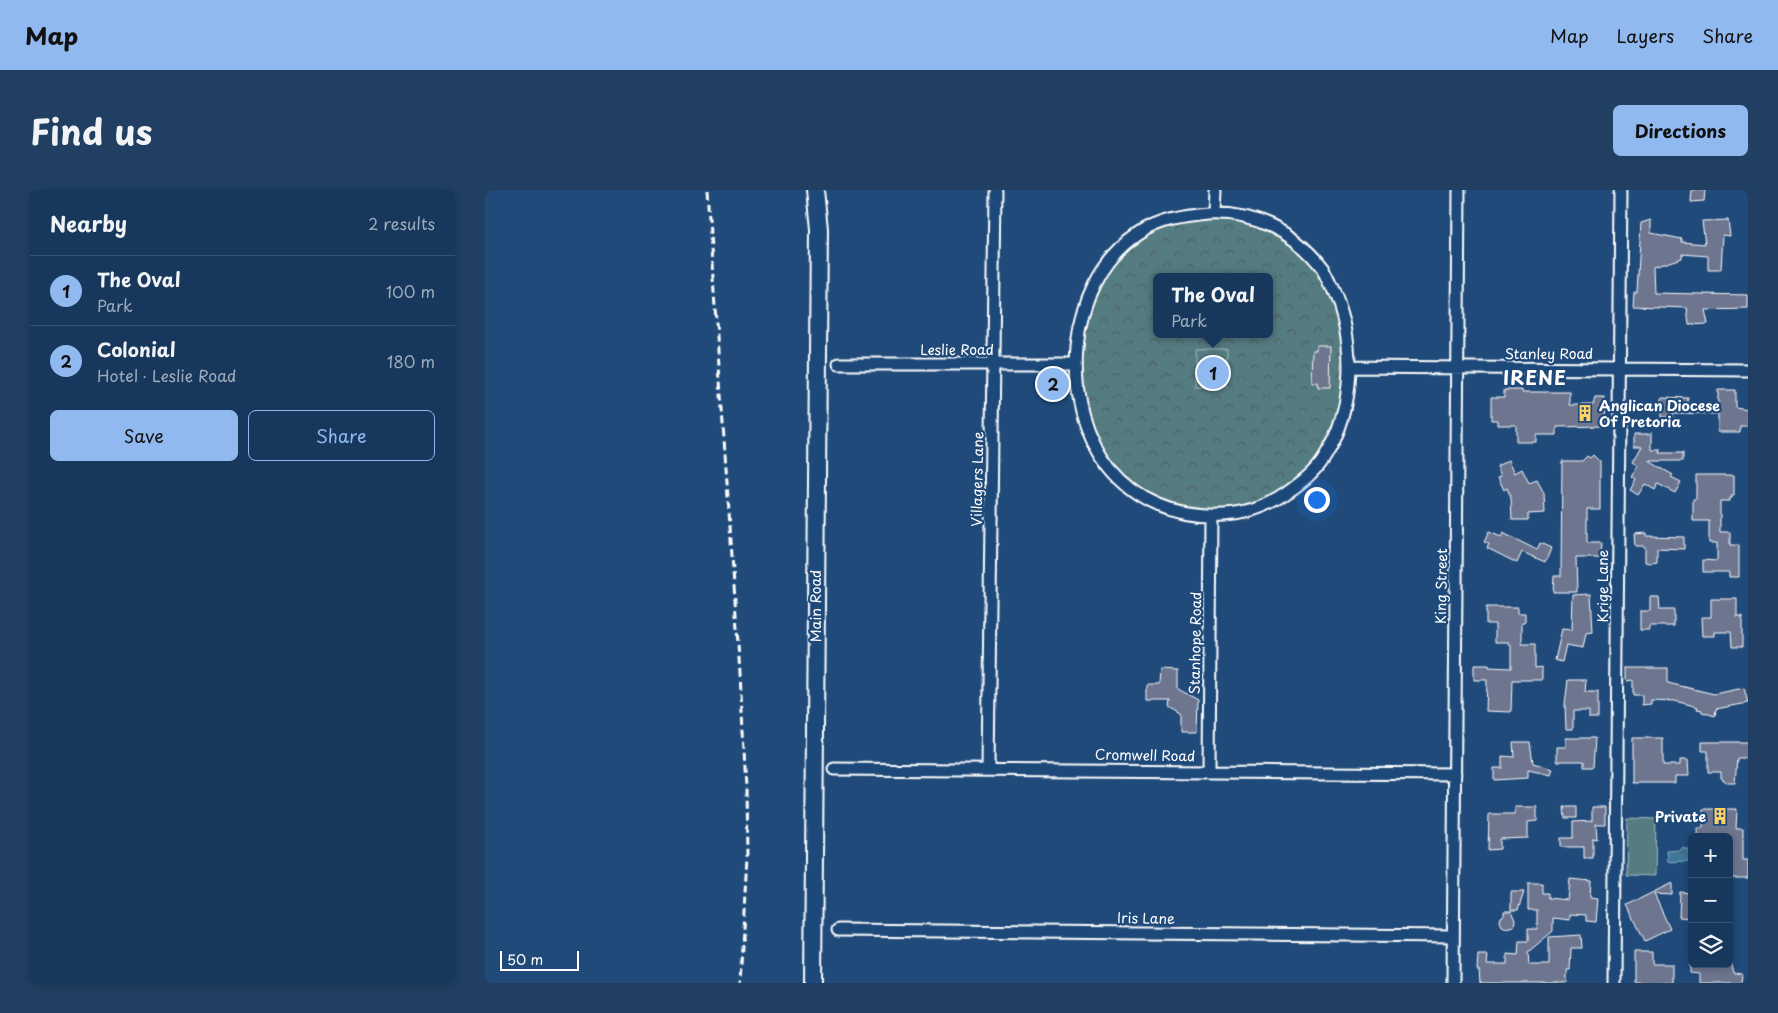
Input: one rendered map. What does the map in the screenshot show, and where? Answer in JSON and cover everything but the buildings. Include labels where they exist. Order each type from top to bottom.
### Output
[{"type":"main road","name":"Main Road","points":[[813,983],[819,229],[815,190]]},
{"type":"main road","name":"Main Road","points":[[819,229],[822,190]]},
{"type":"street","name":"Villagers Lane","points":[[988,769],[995,190]]},
{"type":"street","points":[[1214,213],[1215,190]]},
{"type":"street","name":"King Street","points":[[1453,983],[1459,190]]},
{"type":"street","name":"Krige Lane","points":[[1614,983],[1621,190]]},
{"type":"street","points":[[1214,213],[1245,216],[1273,227],[1299,244],[1322,268],[1343,313],[1349,367],[1346,399],[1338,428],[1325,456],[1309,475],[1283,495],[1266,504],[1235,514],[1211,516],[1188,514],[1164,507],[1143,497],[1114,474],[1096,449],[1086,429],[1079,402],[1076,364],[1079,330],[1085,302],[1102,270],[1118,250],[1139,233],[1169,220],[1214,213]]},
{"type":"street","name":"Leslie Road","points":[[839,364],[1076,364]]},
{"type":"street","name":"Stanley Road","points":[[1349,367],[1748,370]]},
{"type":"street","name":"Stanhope Road","points":[[1209,771],[1211,516]]},
{"type":"street","name":"Cromwell Road","points":[[834,769],[1455,774]]},
{"type":"street","name":"Iris Lane","points":[[838,930],[1453,936]]},
{"type":"green space","points":[[1244,216],[1301,243],[1343,312],[1347,391],[1323,461],[1274,497],[1244,507],[1211,511],[1177,505],[1145,492],[1121,474],[1099,447],[1089,421],[1081,385],[1082,325],[1093,289],[1138,234],[1175,218]]},
{"type":"green space","points":[[1195,349],[1227,349],[1227,387],[1195,386]]},
{"type":"green space","points":[[1627,818],[1656,819],[1655,876],[1626,875]]},
{"type":"water","points":[[1683,847],[1688,850],[1688,861],[1668,862],[1667,851],[1680,850]]},
{"type":"railway","points":[[707,190],[746,788],[747,857],[740,983]]},
{"type":"place","name":"The Oval","points":[[1213,373]]},
{"type":"place","name":"Colonial","points":[[1053,384]]},
{"type":"place","name":"Anglican Diocese Of Pretoria","points":[[1585,413]]},
{"type":"place","name":"Private","points":[[1720,816]]},
{"type":"district","name":"IRENE","points":[[1535,377]]}]
